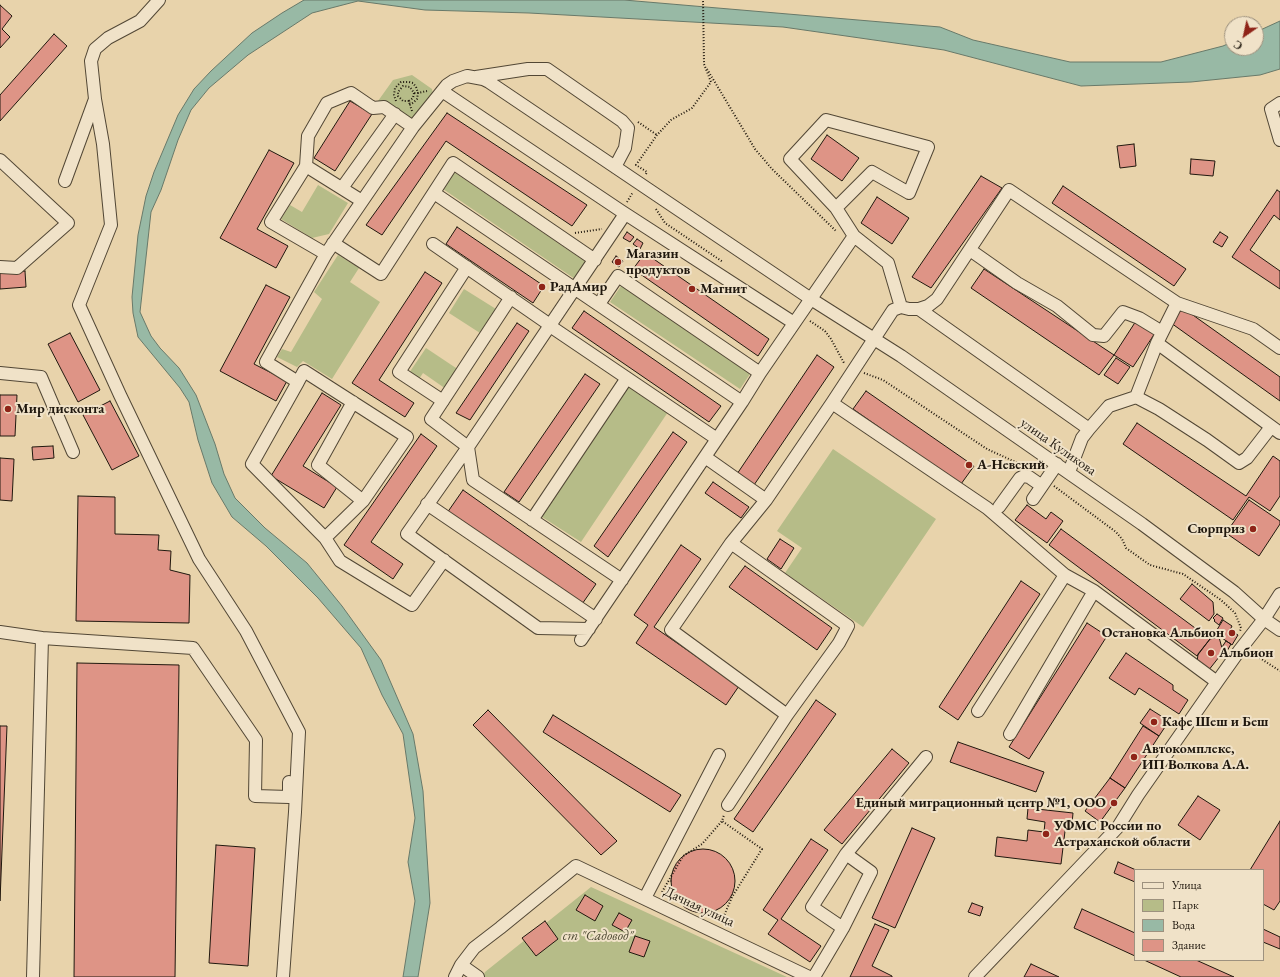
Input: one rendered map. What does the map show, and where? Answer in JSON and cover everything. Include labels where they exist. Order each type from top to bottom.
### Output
[{"type":"street","points":[[159,0],[140,21],[108,38],[95,49],[91,61],[95,99],[103,144],[111,225],[79,304],[120,395],[199,559],[246,630],[299,732],[295,812],[283,977]]},
{"type":"street","points":[[298,382],[266,362],[326,254],[414,121],[454,80],[467,76],[475,77],[528,69],[547,69],[622,121],[628,128],[625,148],[615,167]]},
{"type":"street","name":"улица Куликова","points":[[475,77],[489,82],[811,299],[901,356],[1057,464],[1234,592],[1264,619],[1280,630]]},
{"type":"street","points":[[442,91],[623,212],[797,319]]},
{"type":"street","points":[[326,254],[271,222],[306,166],[308,136],[327,103],[351,94],[373,108],[384,107],[395,114],[414,121]]},
{"type":"street","points":[[65,181],[95,99]]},
{"type":"street","points":[[1280,103],[1271,108],[1280,140]]},
{"type":"street","points":[[342,188],[395,114]]},
{"type":"street","points":[[836,208],[872,172],[909,193],[928,146],[826,120],[790,159],[836,208],[852,240],[888,263],[901,307]]},
{"type":"street","points":[[0,160],[68,223],[17,268],[0,267]]},
{"type":"street","points":[[333,243],[381,274],[453,164],[595,260]]},
{"type":"street","points":[[306,166],[362,201]]},
{"type":"street","points":[[787,715],[671,630],[731,543],[766,500],[854,370],[883,323],[893,310],[901,307],[919,309],[928,306],[937,299],[1009,190],[1177,303],[1253,329],[1280,348]]},
{"type":"street","points":[[434,193],[742,402]]},
{"type":"street","points":[[592,624],[538,628],[407,534],[595,260],[617,226],[623,212]]},
{"type":"street","points":[[581,640],[760,373],[852,240]]},
{"type":"street","points":[[433,244],[716,439]]},
{"type":"street","points":[[970,250],[1017,283],[1057,306],[1092,335],[1104,336],[1123,312],[1140,318],[1160,338],[1276,430],[1247,458],[1238,463],[1207,440],[1159,409],[1136,397],[1109,406],[1082,438],[1068,472]]},
{"type":"street","points":[[444,401],[399,372],[467,267]]},
{"type":"street","points":[[599,304],[618,276],[760,373]]},
{"type":"street","points":[[511,298],[431,420],[468,447],[473,480],[622,580]]},
{"type":"street","points":[[1136,397],[1160,338],[1177,303]]},
{"type":"street","points":[[919,309],[1089,429]]},
{"type":"street","points":[[325,538],[363,501],[407,436],[304,371],[252,464],[325,538],[340,561],[412,605],[444,560]]},
{"type":"street","points":[[0,373],[41,377],[73,452]]},
{"type":"street","points":[[532,520],[627,378]]},
{"type":"street","points":[[353,402],[318,465],[363,501]]},
{"type":"street","points":[[832,403],[987,508],[1065,575],[1094,591],[1217,682]]},
{"type":"street","points":[[705,457],[766,500]]},
{"type":"street","points":[[1033,499],[1057,464]]},
{"type":"street","points":[[999,507],[1020,478],[1024,476],[1029,477],[1044,483]]},
{"type":"street","points":[[427,504],[592,624]]},
{"type":"street","points":[[728,805],[787,715],[839,643],[848,626],[731,543]]},
{"type":"street","points":[[978,711],[1065,575]]},
{"type":"street","points":[[1010,734],[1094,591]]},
{"type":"street","points":[[975,977],[1118,827],[1138,795],[1242,646],[1264,619],[1280,594]]},
{"type":"street","points":[[0,632],[42,638],[193,648],[256,740],[255,796],[289,797],[290,751]]},
{"type":"street","points":[[33,977],[42,638]]},
{"type":"street","points":[[645,898],[719,755]]},
{"type":"street","points":[[843,928],[812,907],[846,854],[926,757]]},
{"type":"street","points":[[814,977],[843,928],[871,872],[846,854]]},
{"type":"street","name":"Дачная улица","points":[[461,965],[474,948],[576,866],[809,977]]},
{"type":"street","points":[[455,977],[461,965],[478,977]]},
{"type":"path","points":[[623,212],[639,183],[647,172],[636,165],[657,135],[672,120],[692,108],[711,82],[704,64],[703,0]]},
{"type":"path","points":[[704,64],[755,149],[772,169],[852,240]]},
{"type":"path","points":[[401,82],[403,86]]},
{"type":"path","points":[[402,100],[399,104],[394,95],[395,88],[401,82],[413,83],[418,93],[417,99],[410,105],[405,106]]},
{"type":"path","points":[[410,87],[413,83]]},
{"type":"path","points":[[403,86],[410,87],[414,93]]},
{"type":"path","points":[[398,94],[399,89],[403,86]]},
{"type":"path","points":[[414,93],[428,91]]},
{"type":"path","points":[[409,101],[414,93]]},
{"type":"path","points":[[394,95],[398,94]]},
{"type":"path","points":[[398,94],[402,100],[409,101]]},
{"type":"path","points":[[409,101],[414,121]]},
{"type":"path","points":[[637,122],[657,135]]},
{"type":"path","points":[[654,206],[665,223],[723,262]]},
{"type":"path","points":[[559,236],[617,226]]},
{"type":"path","points":[[797,319],[825,331],[832,339],[844,363],[854,370],[883,380],[987,449],[1025,466]]},
{"type":"path","points":[[1044,483],[1116,532],[1122,538],[1126,548],[1150,565],[1184,574],[1221,600],[1235,614],[1241,628],[1238,643],[1280,671]]},
{"type":"path","points":[[656,904],[682,856],[702,844],[722,821],[728,805]]},
{"type":"path","points":[[716,932],[732,897],[762,849],[722,821]]},
{"type":"green space","points":[[412,75],[432,89],[434,100],[413,127],[373,108],[393,80]]},
{"type":"green space","points":[[454,172],[586,262],[575,279],[443,189]]},
{"type":"green space","points":[[318,185],[348,203],[329,234],[312,238],[281,219],[290,205],[302,212]]},
{"type":"green space","points":[[338,255],[359,268],[350,282],[380,302],[332,379],[303,361],[297,367],[277,357],[282,349],[291,352],[322,299],[314,292]]},
{"type":"green space","points":[[621,286],[750,374],[740,389],[610,302]]},
{"type":"green space","points":[[464,289],[496,309],[480,333],[449,313]]},
{"type":"green space","points":[[426,348],[459,370],[446,389],[423,373],[419,379],[409,373]]},
{"type":"green space","points":[[627,384],[668,412],[581,542],[539,515]]},
{"type":"green space","points":[[833,449],[936,519],[863,627],[785,573],[802,548],[777,531]]},
{"type":"green space","name":"ст \"Садовод\"","points":[[591,887],[787,977],[483,977],[485,972]]},
{"type":"water","points":[[304,0],[624,0],[940,27],[973,40],[1070,62],[1161,62],[1224,46],[1224,56],[1264,56],[1264,28],[1280,21],[1280,69],[1260,75],[1191,82],[1081,86],[944,50],[783,27],[529,13],[425,10],[358,1],[312,13],[248,55],[209,88],[191,110],[178,140],[161,190],[151,212],[140,312],[151,336],[179,368],[196,395],[215,444],[224,474],[235,498],[265,528],[307,563],[342,606],[381,660],[413,734],[423,791],[430,903],[418,977],[403,977],[415,901],[408,862],[415,818],[403,734],[382,695],[361,648],[318,598],[266,546],[232,517],[212,483],[198,440],[189,402],[180,388],[138,337],[133,313],[132,297],[138,235],[146,196],[154,172],[178,115],[194,89],[211,71],[252,33]]},
{"type":"building","points":[[0,5],[12,16],[2,29],[10,37],[0,48]]},
{"type":"building","points":[[54,34],[67,46],[0,121],[0,95]]},
{"type":"building","points":[[350,101],[372,114],[335,171],[314,158]]},
{"type":"building","points":[[447,113],[587,205],[572,226],[446,141],[382,235],[366,225]]},
{"type":"building","points":[[827,135],[859,158],[842,181],[811,159]]},
{"type":"building","points":[[1134,144],[1136,166],[1120,168],[1117,146]]},
{"type":"building","points":[[269,150],[294,163],[257,229],[288,246],[276,268],[220,238]]},
{"type":"building","points":[[1191,159],[1215,161],[1213,176],[1190,174]]},
{"type":"building","points":[[981,176],[1002,188],[931,288],[912,277]]},
{"type":"building","points":[[1063,186],[1186,269],[1174,286],[1052,203]]},
{"type":"building","points":[[1277,190],[1280,192],[1280,220],[1274,215],[1250,250],[1280,271],[1280,289],[1232,257]]},
{"type":"building","points":[[877,197],[909,218],[892,244],[861,223]]},
{"type":"building","points":[[457,227],[544,286],[533,303],[446,244]]},
{"type":"building","points":[[627,232],[634,237],[630,242],[623,238]]},
{"type":"building","points":[[1220,232],[1228,237],[1222,247],[1213,242]]},
{"type":"building","points":[[637,239],[643,243],[640,249],[633,244]]},
{"type":"building","points":[[645,253],[769,339],[758,356],[633,269]]},
{"type":"building","name":"Магазин продуктов","points":[[616,256],[623,261],[619,267],[612,262]]},
{"type":"building","points":[[984,269],[1114,355],[1099,375],[971,288]]},
{"type":"building","points":[[25,271],[26,287],[0,289],[0,273]]},
{"type":"building","points":[[425,272],[442,283],[379,380],[414,403],[405,417],[352,383]]},
{"type":"building","points":[[266,285],[290,297],[254,364],[287,381],[276,401],[220,371]]},
{"type":"building","points":[[1183,308],[1280,377],[1280,401],[1171,323]]},
{"type":"building","points":[[584,311],[721,406],[709,422],[572,328]]},
{"type":"building","points":[[1136,321],[1155,333],[1133,367],[1114,355]]},
{"type":"building","points":[[517,323],[529,331],[470,420],[456,413]]},
{"type":"building","points":[[70,333],[100,390],[78,402],[48,344]]},
{"type":"building","points":[[817,355],[834,367],[754,485],[737,474]]},
{"type":"building","points":[[1116,358],[1130,367],[1118,384],[1104,375]]},
{"type":"building","points":[[585,374],[600,384],[519,502],[504,492]]},
{"type":"building","points":[[866,391],[974,466],[961,484],[853,409]]},
{"type":"building","points":[[322,393],[341,405],[303,466],[337,487],[324,508],[271,476]]},
{"type":"building","points":[[0,395],[17,395],[15,436],[0,436]]},
{"type":"building","points":[[110,401],[139,456],[112,470],[83,415]]},
{"type":"building","points":[[1137,423],[1246,496],[1273,456],[1280,461],[1280,496],[1270,511],[1249,497],[1233,520],[1123,444]]},
{"type":"building","points":[[673,432],[687,442],[608,557],[594,546]]},
{"type":"building","points":[[421,434],[437,446],[371,542],[403,564],[393,579],[344,545]]},
{"type":"building","points":[[53,446],[54,458],[33,460],[32,447]]},
{"type":"building","points":[[0,458],[14,459],[12,501],[0,500]]},
{"type":"building","points":[[713,482],[749,507],[741,518],[705,493]]},
{"type":"building","points":[[463,490],[596,584],[580,607],[447,513]]},
{"type":"building","points":[[78,496],[115,497],[115,534],[159,535],[158,550],[171,551],[170,570],[190,575],[189,623],[76,621]]},
{"type":"building","name":"Сюрприз","points":[[1249,500],[1280,521],[1280,524],[1259,556],[1226,533]]},
{"type":"building","points":[[1027,505],[1046,519],[1051,512],[1063,521],[1047,543],[1015,520]]},
{"type":"building","points":[[1061,529],[1210,639],[1197,656],[1049,545]]},
{"type":"building","points":[[780,539],[794,548],[781,569],[767,559]]},
{"type":"building","points":[[681,545],[701,559],[654,627],[739,686],[726,705],[636,643],[648,625],[634,615]]},
{"type":"building","points":[[745,566],[832,628],[817,650],[729,587]]},
{"type":"building","points":[[1021,581],[1040,594],[958,720],[939,707]]},
{"type":"building","points":[[1192,584],[1213,602],[1214,614],[1209,621],[1180,599]]},
{"type":"building","points":[[1217,614],[1223,618],[1219,625],[1213,618]]},
{"type":"building","points":[[1223,620],[1232,626],[1230,630],[1238,635],[1232,645],[1215,633]]},
{"type":"building","points":[[1087,623],[1107,636],[1029,759],[1009,747]]},
{"type":"building","name":"Альбион","points":[[1219,637],[1223,652],[1208,671],[1197,663],[1198,654],[1210,639]]},
{"type":"building","points":[[1226,641],[1231,644],[1227,651],[1222,647]]},
{"type":"building","points":[[1126,653],[1173,685],[1173,690],[1188,700],[1179,714],[1139,688],[1135,695],[1109,678]]},
{"type":"building","points":[[77,663],[179,665],[175,977],[74,977]]},
{"type":"building","points":[[816,700],[836,714],[753,832],[734,819]]},
{"type":"building","name":"Кафе Шеш и Беш","points":[[1150,709],[1169,721],[1159,736],[1140,723]]},
{"type":"building","points":[[488,710],[617,841],[601,855],[473,725]]},
{"type":"building","points":[[553,715],[681,795],[670,812],[543,732]]},
{"type":"building","points":[[0,726],[7,726],[0,901]]},
{"type":"building","name":"Автокомплекс, ИП Волкова А.А.","points":[[1143,726],[1159,736],[1125,788],[1110,778]]},
{"type":"building","points":[[958,742],[1044,772],[1036,792],[950,762]]},
{"type":"building","points":[[892,749],[909,763],[842,844],[824,830]]},
{"type":"building","points":[[1110,778],[1125,788],[1100,822],[1085,811]]},
{"type":"building","points":[[1198,796],[1220,810],[1200,840],[1178,825]]},
{"type":"building","name":"УФМС России по Астраханской области","points":[[1028,808],[1073,813],[1072,824],[1066,823],[1061,864],[995,856],[997,837],[1027,841],[1028,830],[1044,832],[1045,822],[1027,819]]},
{"type":"building","points":[[1280,821],[1280,901],[1274,910],[1264,905],[1264,869],[1251,869]]},
{"type":"building","points":[[912,828],[935,838],[895,928],[872,918]]},
{"type":"building","points":[[811,839],[828,850],[781,919],[821,946],[810,962],[768,934],[778,920],[763,910]]},
{"type":"building","points":[[216,845],[255,848],[248,966],[209,963]]},
{"type":"building","points":[[697,849],[709,849],[726,858],[733,869],[735,881],[733,893],[726,904],[709,913],[697,913],[685,908],[676,899],[671,887],[671,875],[676,863],[685,854]]},
{"type":"building","points":[[1118,862],[1134,869],[1134,882],[1114,873]]},
{"type":"building","points":[[585,895],[603,906],[595,921],[576,910]]},
{"type":"building","points":[[972,903],[983,907],[980,916],[968,912]]},
{"type":"building","points":[[1082,909],[1134,933],[1134,956],[1074,928]]},
{"type":"building","points":[[619,913],[632,920],[625,932],[612,925]]},
{"type":"building","points":[[545,921],[558,939],[536,956],[522,938]]},
{"type":"building","points":[[875,924],[889,930],[872,966],[892,977],[850,977]]},
{"type":"building","points":[[1264,929],[1280,937],[1280,949],[1264,942]]},
{"type":"building","points":[[635,936],[650,941],[644,957],[629,952]]},
{"type":"building","points":[[1146,961],[1198,961],[1234,977],[1181,977]]},
{"type":"building","points":[[1031,964],[1059,977],[1024,977]]},
{"type":"place","name":"Магазин продуктов","points":[[618,262]]},
{"type":"place","name":"РадАмир","points":[[542,287]]},
{"type":"place","name":"Магнит","points":[[692,289]]},
{"type":"place","name":"Мир дисконта","points":[[8,409]]},
{"type":"place","name":"А-Невский","points":[[969,465]]},
{"type":"place","name":"Сюрприз","points":[[1253,529]]},
{"type":"place","name":"Остановка Альбион","points":[[1232,633]]},
{"type":"place","name":"Альбион","points":[[1211,653]]},
{"type":"place","name":"Кафе Шеш и Беш","points":[[1154,722]]},
{"type":"place","name":"Автокомплекс, ИП Волкова А.А.","points":[[1134,757]]},
{"type":"place","name":"Единый миграционный центр №1, ООО","points":[[1114,803]]},
{"type":"place","name":"УФМС России по Астраханской области","points":[[1046,834]]}]
